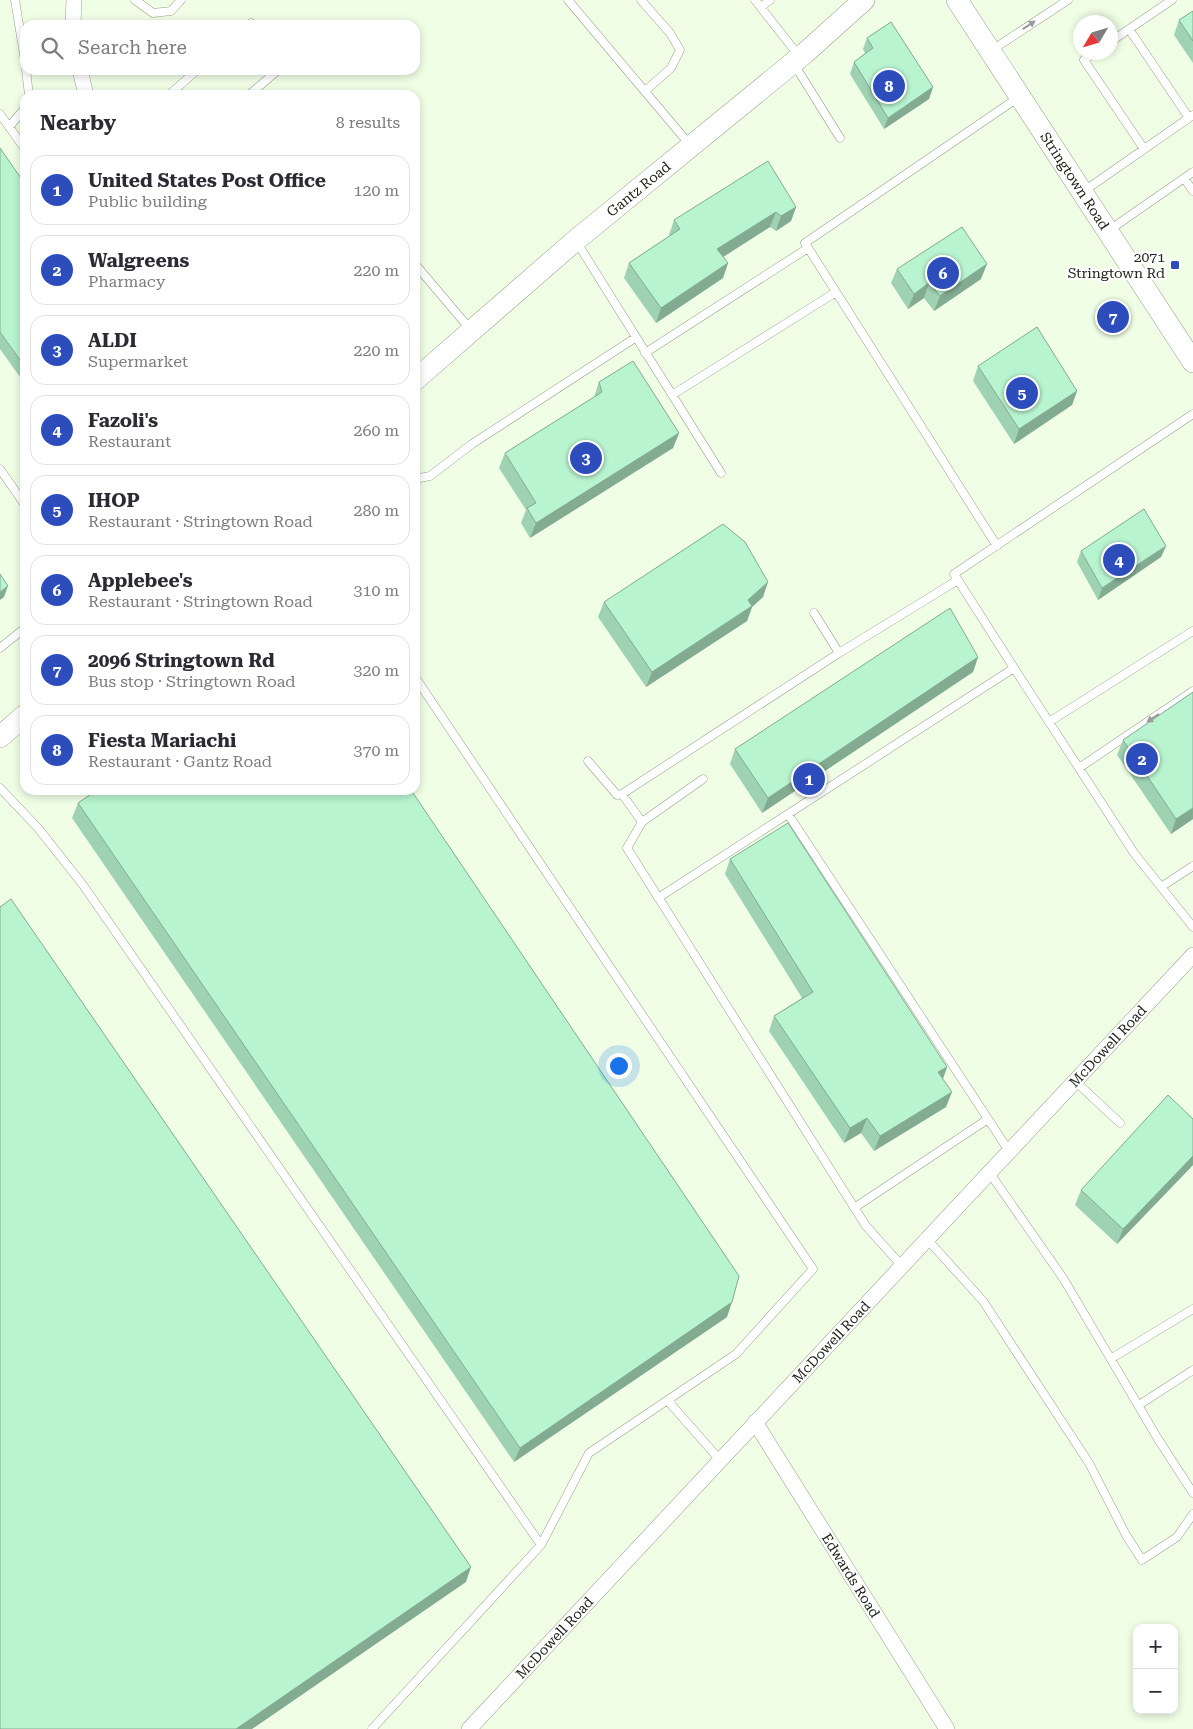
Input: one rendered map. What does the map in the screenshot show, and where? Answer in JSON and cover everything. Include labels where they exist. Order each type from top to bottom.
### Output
[{"type":"main road","name":"Gantz Road","points":[[420,376],[576,240],[797,60],[864,0]]},
{"type":"main road","name":"Stringtown Road","points":[[957,0],[1193,362]]},
{"type":"main road","points":[[0,737],[20,719]]},
{"type":"street","points":[[73,20],[74,0]]},
{"type":"street","points":[[81,75],[85,90]]},
{"type":"street","name":"McDowell Road","points":[[469,1729],[1193,955]]},
{"type":"street","name":"Edwards Road","points":[[755,1422],[947,1729]]},
{"type":"lane","points":[[15,0],[20,30]]},
{"type":"lane","points":[[136,0],[153,12],[171,12],[181,0]]},
{"type":"lane","points":[[568,0],[691,146]]},
{"type":"lane","points":[[641,0],[670,33],[680,50],[671,68],[645,92]]},
{"type":"lane","points":[[755,0],[797,60],[840,138]]},
{"type":"lane","points":[[761,6],[770,0]]},
{"type":"lane","points":[[1118,37],[1172,0]]},
{"type":"lane","points":[[990,51],[1062,2]]},
{"type":"lane","points":[[1082,192],[1191,116],[1129,29]]},
{"type":"lane","points":[[1084,60],[1144,149]]},
{"type":"lane","points":[[27,75],[28,90]]},
{"type":"lane","points":[[175,90],[191,75]]},
{"type":"lane","points":[[255,90],[272,75]]},
{"type":"lane","points":[[997,546],[805,243],[1020,96]]},
{"type":"lane","points":[[0,114],[20,141]]},
{"type":"lane","points":[[9,127],[20,114]]},
{"type":"lane","points":[[1108,231],[1193,172]]},
{"type":"lane","points":[[1184,178],[1193,191]]},
{"type":"lane","points":[[576,240],[635,338],[721,473]]},
{"type":"lane","points":[[645,353],[808,248]]},
{"type":"lane","points":[[420,272],[471,331]]},
{"type":"lane","points":[[672,395],[836,292]]},
{"type":"lane","points":[[420,478],[430,476],[472,444],[635,338]]},
{"type":"lane","points":[[1193,414],[954,574],[1134,852],[1193,927]]},
{"type":"lane","points":[[0,469],[20,498]]},
{"type":"lane","points":[[588,761],[616,795],[622,794],[839,653],[958,580]]},
{"type":"lane","points":[[814,613],[839,653]]},
{"type":"lane","points":[[1049,722],[1193,631]]},
{"type":"lane","points":[[0,648],[20,632]]},
{"type":"lane","points":[[658,898],[1014,668]]},
{"type":"lane","points":[[372,1729],[542,1546],[589,1453],[736,1354],[813,1269],[420,684]]},
{"type":"lane","points":[[1080,768],[1193,691]]},
{"type":"lane","points":[[703,779],[642,822],[627,848],[854,1208],[866,1226],[902,1266]]},
{"type":"lane","points":[[0,788],[38,828],[83,885],[542,1546]]},
{"type":"lane","points":[[622,794],[642,822]]},
{"type":"lane","points":[[788,814],[1009,1152]]},
{"type":"lane","points":[[1161,888],[1193,866]]},
{"type":"lane","points":[[1075,1081],[1120,1123]]},
{"type":"lane","points":[[854,1208],[988,1118]]},
{"type":"lane","points":[[989,1172],[1063,1278],[1193,1493]]},
{"type":"lane","points":[[927,1239],[983,1301],[1089,1463],[1126,1535],[1142,1560],[1177,1537],[1193,1514]]},
{"type":"lane","points":[[1112,1358],[1193,1309]]},
{"type":"lane","points":[[1139,1405],[1193,1370]]},
{"type":"lane","points":[[668,1400],[720,1460]]},
{"type":"building","points":[[1193,11],[1193,41],[1179,20]]},
{"type":"building","points":[[891,22],[933,87],[888,118],[854,62],[873,48],[867,38]]},
{"type":"building","points":[[0,148],[20,177],[20,360],[0,332]]},
{"type":"building","points":[[768,161],[796,207],[781,216],[776,212],[717,249],[728,263],[661,308],[629,263],[680,229],[674,220]]},
{"type":"building","points":[[962,227],[987,264],[940,296],[929,283],[914,294],[897,269]]},
{"type":"building","points":[[1037,327],[1077,391],[1019,429],[978,366]]},
{"type":"building","points":[[633,361],[679,433],[536,523],[527,508],[536,503],[505,453],[602,392],[599,382]]},
{"type":"building","points":[[1144,509],[1166,546],[1102,588],[1081,551]]},
{"type":"building","points":[[723,524],[745,542],[768,582],[748,600],[752,606],[652,672],[604,602]]},
{"type":"building","points":[[0,574],[8,586],[0,592]]},
{"type":"building","points":[[950,608],[978,657],[768,798],[735,749]]},
{"type":"building","points":[[1193,692],[1193,808],[1176,819],[1123,740]]},
{"type":"building","points":[[90,795],[414,795],[739,1276],[732,1302],[520,1448],[78,803]]},
{"type":"building","points":[[788,823],[947,1067],[938,1072],[952,1092],[880,1136],[867,1118],[850,1128],[774,1016],[813,992],[730,859]]},
{"type":"building","points":[[11,899],[471,1567],[236,1729],[0,1729],[0,907]]},
{"type":"building","points":[[1168,1095],[1193,1119],[1193,1156],[1123,1229],[1081,1190]]},
{"type":"place","name":"Fiesta Mariachi","points":[[889,86]]},
{"type":"place","name":"2071 Stringtown Rd","points":[[1175,265]]},
{"type":"place","name":"Applebee's","points":[[943,273]]},
{"type":"place","name":"2096 Stringtown Rd","points":[[1113,317]]},
{"type":"place","name":"IHOP","points":[[1022,393]]},
{"type":"place","name":"ALDI","points":[[586,458]]},
{"type":"place","name":"Fazoli's","points":[[1119,560]]},
{"type":"place","name":"Walgreens","points":[[1142,759]]},
{"type":"place","name":"United States Post Office","points":[[809,779]]}]
